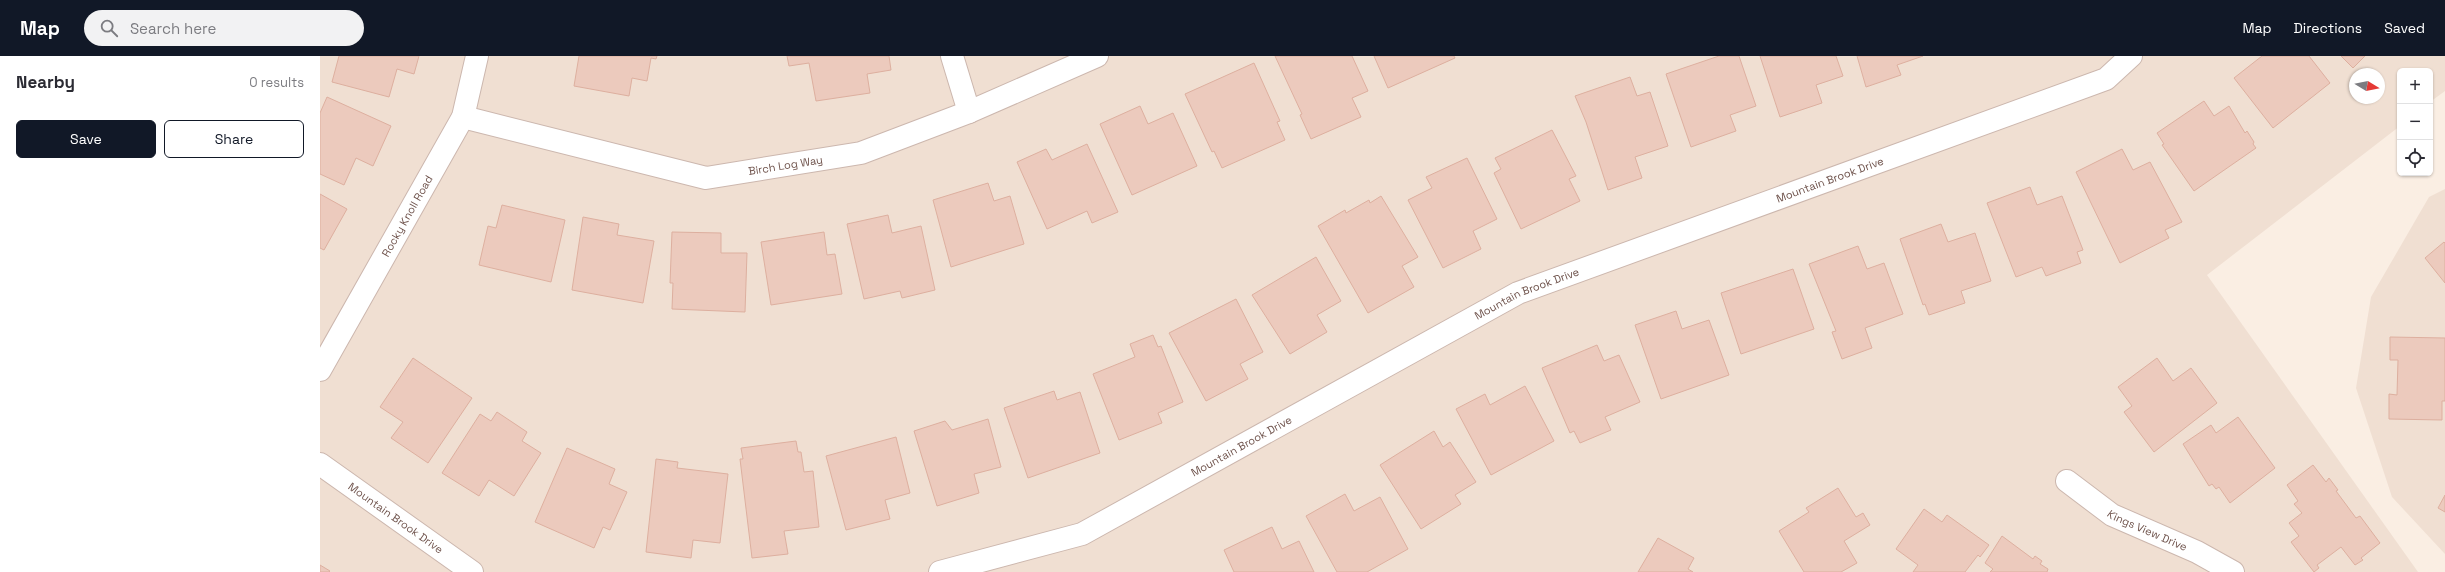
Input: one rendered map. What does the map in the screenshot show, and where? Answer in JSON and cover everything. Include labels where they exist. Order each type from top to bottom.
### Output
[{"type":"street","name":"Rocky Knoll Road","points":[[320,370],[463,117],[477,56]]},
{"type":"street","points":[[952,56],[969,112]]},
{"type":"street","name":"Birch Log Way","points":[[463,117],[706,178],[861,153],[969,112],[1096,56]]},
{"type":"street","name":"Mountain Brook Drive","points":[[940,572],[1082,534],[1518,293],[2106,79],[2131,56]]},
{"type":"street","name":"Mountain Brook Drive","points":[[320,464],[472,572]]},
{"type":"street","name":"Kings View Drive","points":[[2067,481],[2112,515],[2197,552],[2233,572]]},
{"type":"shaded area","points":[[320,56],[2445,56],[2445,91],[2433,100],[2433,68],[2397,68],[2397,128],[2207,275],[2418,572],[320,572]]},
{"type":"shaded area","points":[[2445,189],[2445,554],[2392,497],[2356,388],[2371,297],[2429,197]]},
{"type":"building","points":[[339,56],[419,56],[414,74],[397,69],[389,97],[332,82]]},
{"type":"building","points":[[579,56],[657,56],[656,59],[651,58],[647,81],[632,78],[629,96],[574,86]]},
{"type":"building","points":[[787,56],[889,56],[891,70],[867,74],[870,93],[816,101],[809,63],[789,66]]},
{"type":"building","points":[[1275,56],[1352,56],[1368,91],[1352,98],[1361,117],[1311,139],[1300,115],[1302,114]]},
{"type":"building","points":[[1374,56],[1454,56],[1455,58],[1388,88]]},
{"type":"building","points":[[1719,56],[1739,56],[1756,106],[1730,115],[1736,131],[1691,147],[1666,74]]},
{"type":"building","points":[[1760,56],[1836,56],[1843,76],[1816,85],[1822,103],[1780,117]]},
{"type":"building","points":[[1857,56],[1923,56],[1897,65],[1901,75],[1866,87]]},
{"type":"building","points":[[2262,56],[2309,56],[2330,83],[2273,128],[2234,78]]},
{"type":"building","points":[[2341,56],[2365,56],[2353,68]]},
{"type":"building","points":[[1254,63],[1280,121],[1277,122],[1285,140],[1222,168],[1214,151],[1212,152],[1185,94]]},
{"type":"building","points":[[1630,77],[1637,96],[1650,92],[1668,146],[1635,157],[1642,178],[1608,190],[1586,122],[1575,96]]},
{"type":"building","points":[[327,97],[391,126],[373,166],[356,158],[344,185],[320,174],[320,113]]},
{"type":"building","points":[[2204,101],[2214,116],[2229,106],[2245,133],[2247,131],[2256,148],[2194,191],[2162,145],[2164,144],[2157,133]]},
{"type":"building","points":[[1140,106],[1148,124],[1173,113],[1197,166],[1132,195],[1100,124]]},
{"type":"building","points":[[1552,130],[1576,176],[1569,179],[1580,201],[1521,229],[1494,173],[1501,169],[1495,158]]},
{"type":"building","points":[[1087,144],[1118,212],[1092,223],[1087,211],[1047,229],[1017,162],[1046,149],[1052,160]]},
{"type":"building","points":[[2122,149],[2133,170],[2150,162],[2182,222],[2165,230],[2169,238],[2120,263],[2076,172]]},
{"type":"building","points":[[1467,158],[1497,219],[1473,231],[1481,249],[1443,268],[1408,200],[1432,188],[1426,177]]},
{"type":"building","points":[[988,183],[994,201],[1010,196],[1024,244],[951,267],[933,200]]},
{"type":"building","points":[[2030,187],[2037,205],[2062,196],[2083,250],[2077,252],[2081,263],[2046,276],[2042,267],[2016,277],[1987,203]]},
{"type":"building","points":[[320,194],[347,209],[324,250],[320,248]]},
{"type":"building","points":[[1381,196],[1418,257],[1402,266],[1414,287],[1368,313],[1318,226],[1345,210],[1346,213],[1369,200],[1370,203]]},
{"type":"building","points":[[502,205],[565,220],[551,282],[479,265],[488,226],[496,228]]},
{"type":"building","points":[[888,215],[892,233],[921,226],[935,290],[902,298],[900,291],[864,299],[847,224]]},
{"type":"building","points":[[583,217],[619,224],[617,235],[654,241],[643,303],[572,290]]},
{"type":"building","points":[[1941,224],[1948,242],[1975,233],[1991,281],[1961,291],[1965,303],[1929,315],[1925,304],[1923,305],[1900,239]]},
{"type":"building","points":[[672,232],[721,233],[721,253],[747,253],[745,312],[672,309],[673,283],[670,283]]},
{"type":"building","points":[[824,232],[827,255],[835,254],[842,294],[771,305],[761,242]]},
{"type":"building","points":[[2444,242],[2445,243],[2445,283],[2425,258]]},
{"type":"building","points":[[1858,246],[1867,269],[1884,263],[1903,314],[1865,328],[1872,348],[1842,359],[1832,332],[1836,331],[1809,264]]},
{"type":"building","points":[[1316,257],[1341,301],[1317,315],[1327,332],[1290,354],[1252,295]]},
{"type":"building","points":[[1793,269],[1814,329],[1741,354],[1721,293]]},
{"type":"building","points":[[1236,299],[1263,352],[1240,364],[1248,379],[1206,401],[1169,333]]},
{"type":"building","points":[[1676,311],[1682,329],[1709,320],[1729,375],[1661,399],[1635,325]]},
{"type":"building","points":[[1153,335],[1158,347],[1161,346],[1183,402],[1158,413],[1162,423],[1119,440],[1093,374],[1135,357],[1130,344]]},
{"type":"building","points":[[2390,337],[2445,338],[2445,401],[2442,401],[2442,420],[2389,419],[2389,394],[2397,395],[2398,360],[2390,360]]},
{"type":"building","points":[[1597,345],[1604,361],[1619,355],[1640,402],[1605,417],[1611,430],[1580,443],[1574,431],[1570,433],[1542,368]]},
{"type":"building","points":[[413,358],[472,398],[428,463],[391,438],[403,422],[380,407]]},
{"type":"building","points":[[2157,358],[2173,381],[2191,368],[2217,403],[2154,452],[2124,412],[2132,406],[2118,387]]},
{"type":"building","points":[[1525,386],[1554,441],[1491,475],[1456,409],[1485,394],[1490,405]]},
{"type":"building","points":[[1054,391],[1057,400],[1080,392],[1100,453],[1028,478],[1004,408]]},
{"type":"building","points":[[497,412],[527,432],[522,441],[541,453],[514,496],[489,480],[479,496],[442,473],[480,414],[491,421]]},
{"type":"building","points":[[2238,417],[2275,468],[2230,503],[2219,487],[2216,489],[2212,484],[2209,486],[2183,444],[2211,425],[2216,433]]},
{"type":"building","points":[[988,419],[1001,467],[974,474],[979,493],[937,506],[914,431],[945,421],[952,430]]},
{"type":"building","points":[[1434,431],[1443,447],[1450,442],[1476,482],[1455,495],[1461,504],[1421,529],[1380,465]]},
{"type":"building","points":[[896,437],[910,493],[885,500],[890,519],[846,530],[826,456]]},
{"type":"building","points":[[796,441],[798,452],[801,452],[804,472],[813,471],[819,527],[784,531],[788,554],[752,558],[740,459],[743,459],[741,448]]},
{"type":"building","points":[[567,448],[615,469],[609,484],[627,492],[610,530],[603,527],[594,548],[535,522]]},
{"type":"building","points":[[656,459],[678,462],[677,468],[728,474],[720,543],[693,540],[691,558],[646,552]]},
{"type":"building","points":[[2313,465],[2326,482],[2329,478],[2338,490],[2336,491],[2356,518],[2360,516],[2380,543],[2361,558],[2363,560],[2355,565],[2341,547],[2317,565],[2319,568],[2314,572],[2291,542],[2299,536],[2289,523],[2302,513],[2294,504],[2298,501],[2287,485]]},
{"type":"building","points":[[1838,488],[1856,517],[1863,513],[1870,525],[1844,541],[1857,563],[1841,572],[1804,572],[1779,531],[1809,512],[1806,508]]},
{"type":"building","points":[[1345,494],[1354,511],[1380,497],[1408,549],[1367,572],[1337,572],[1306,516]]},
{"type":"building","points":[[2445,495],[2445,512],[2438,508]]},
{"type":"building","points":[[1924,509],[1942,522],[1947,515],[1989,545],[1980,557],[1978,555],[1965,572],[1913,572],[1918,565],[1896,549]]},
{"type":"building","points":[[1272,527],[1282,549],[1299,541],[1314,572],[1234,572],[1224,550]]},
{"type":"building","points":[[2002,536],[2033,559],[2035,556],[2042,561],[2040,564],[2048,569],[2047,572],[1990,572],[1993,569],[1985,563]]},
{"type":"building","points":[[1658,538],[1694,558],[1688,569],[1693,572],[1638,572]]},
{"type":"building","points":[[320,565],[330,571],[320,572]]}]
